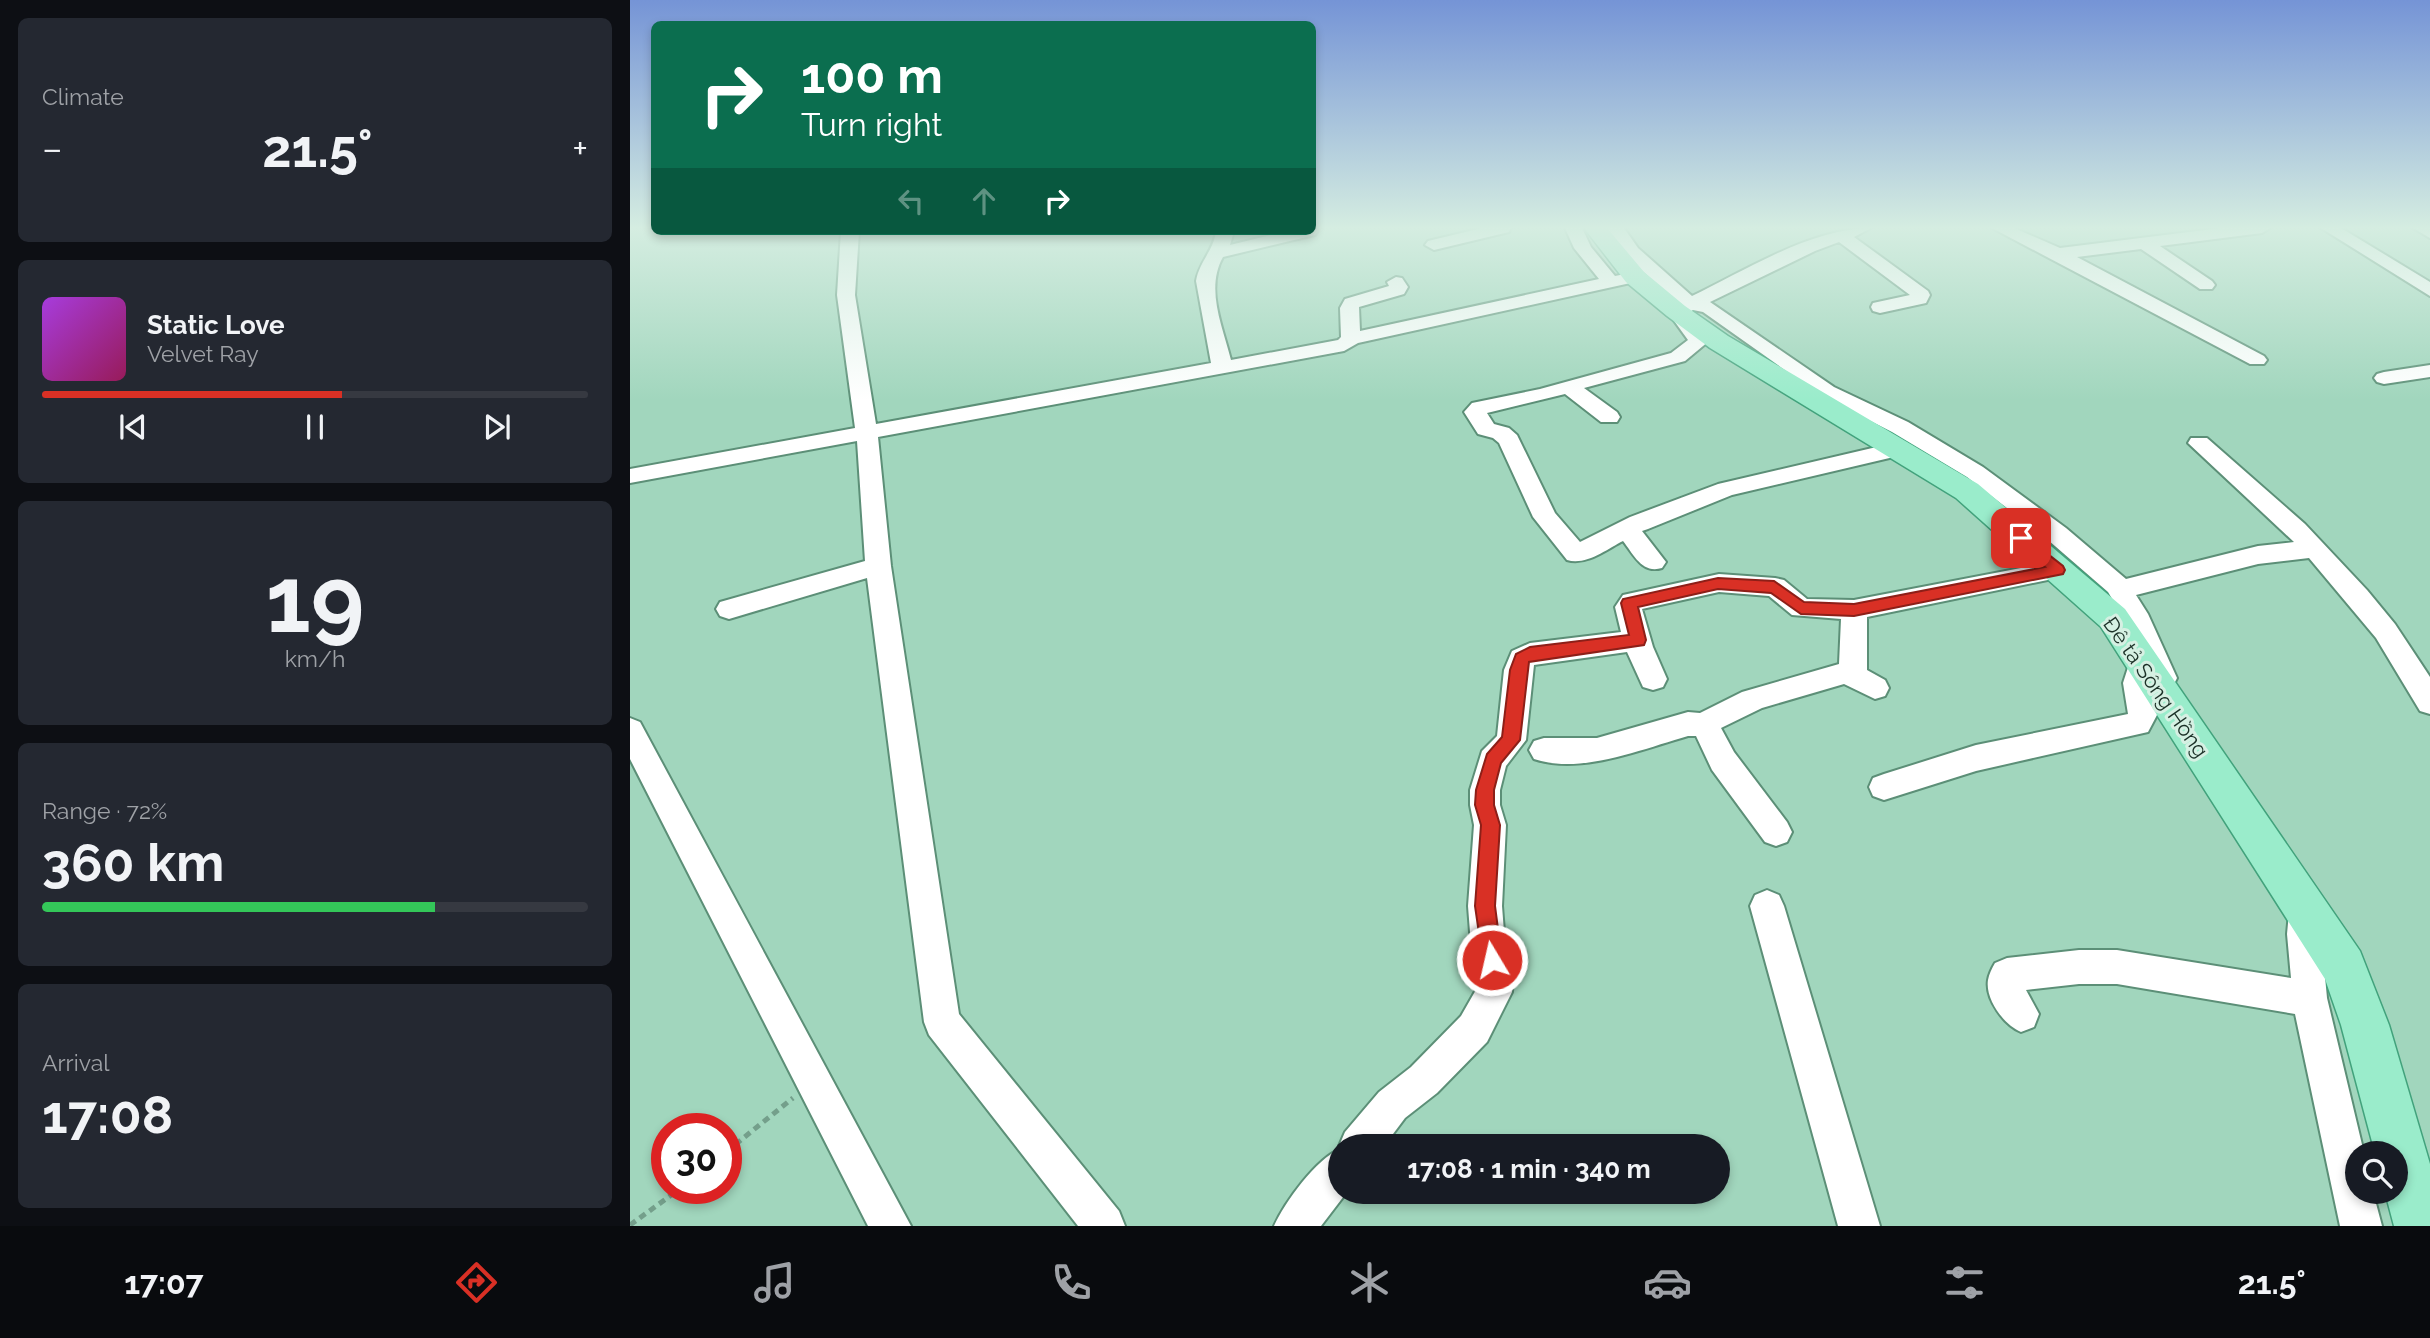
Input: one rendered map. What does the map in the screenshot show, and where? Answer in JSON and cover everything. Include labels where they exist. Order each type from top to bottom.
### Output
[{"type":"main road","name":"Đê tả Sông Hồng","points":[[1634,285],[1683,308],[1719,341],[1967,491],[2113,618],[2344,967],[2365,1025],[2421,1226]]},
{"type":"street","points":[[847,285],[867,433],[878,566],[942,1022],[1104,1226]]},
{"type":"street","points":[[1206,285],[1222,368]]},
{"type":"street","points":[[1351,340],[1349,308],[1352,303],[1397,289],[1396,285]]},
{"type":"street","points":[[630,476],[1344,345],[1351,340],[1599,285]]},
{"type":"street","points":[[1662,285],[1683,308],[1699,341],[1693,347],[1678,357],[1480,408],[1475,412],[1486,429],[1506,435],[1545,517],[1576,554],[1627,529],[1726,489],[1898,449]]},
{"type":"street","points":[[1683,308],[1730,285]]},
{"type":"street","points":[[1880,307],[1919,299],[1921,295],[1908,285]]},
{"type":"street","points":[[2117,285],[2257,360]]},
{"type":"street","points":[[1683,308],[1709,307],[1827,391],[1900,428],[1975,472],[2057,534],[2121,589],[2120,593],[2135,614],[2161,669],[2164,682],[2152,677],[2137,685],[2143,706],[2143,718],[2138,724],[1976,758],[1884,787]]},
{"type":"street","points":[[2384,378],[2430,371]]},
{"type":"street","points":[[1569,387],[1609,417]]},
{"type":"street","points":[[2199,443],[2242,479],[2312,549],[2382,626],[2406,658],[2430,703]]},
{"type":"street","points":[[1627,529],[1653,562]]},
{"type":"street","points":[[2121,589],[2258,555],[2312,549]]},
{"type":"street","points":[[729,609],[878,566]]},
{"type":"street","points":[[1653,679],[1638,640],[1629,603],[1718,583],[1774,587],[1801,608],[1854,610],[2058,570]]},
{"type":"street","points":[[1545,750],[1597,750],[1688,724],[1705,725],[1716,717],[1755,700],[1864,680],[1854,610]]},
{"type":"street","points":[[1369,1134],[1392,1105],[1424,1080],[1474,1029],[1494,992],[1496,975],[1488,945],[1485,906],[1490,825],[1485,805],[1485,790],[1493,760],[1511,740],[1518,670],[1522,658],[1530,654],[1638,640]]},
{"type":"street","points":[[1705,725],[1723,761],[1776,832]]},
{"type":"street","points":[[630,730],[890,1226]]},
{"type":"street","points":[[1767,906],[1859,1226]]},
{"type":"street","points":[[2306,911],[2302,929],[2311,981],[2309,998],[2361,1226]]},
{"type":"street","points":[[2021,1014],[2007,992],[2004,982],[2007,975],[2079,967],[2117,967],[2227,988],[2309,998]]},
{"type":"street","points":[[1295,1226],[1328,1184]]},
{"type":"path","points":[[742,1139],[814,1082]]},
{"type":"path","points":[[630,1224],[658,1204]]},
{"type":"route","points":[[1492,960],[1485,906],[1490,858],[1490,825],[1485,805],[1485,790],[1493,760],[1511,740],[1518,670],[1522,658],[1530,654],[1638,640],[1629,603],[1718,583],[1774,587],[1801,608],[1854,610],[2058,570],[2021,538]]}]
